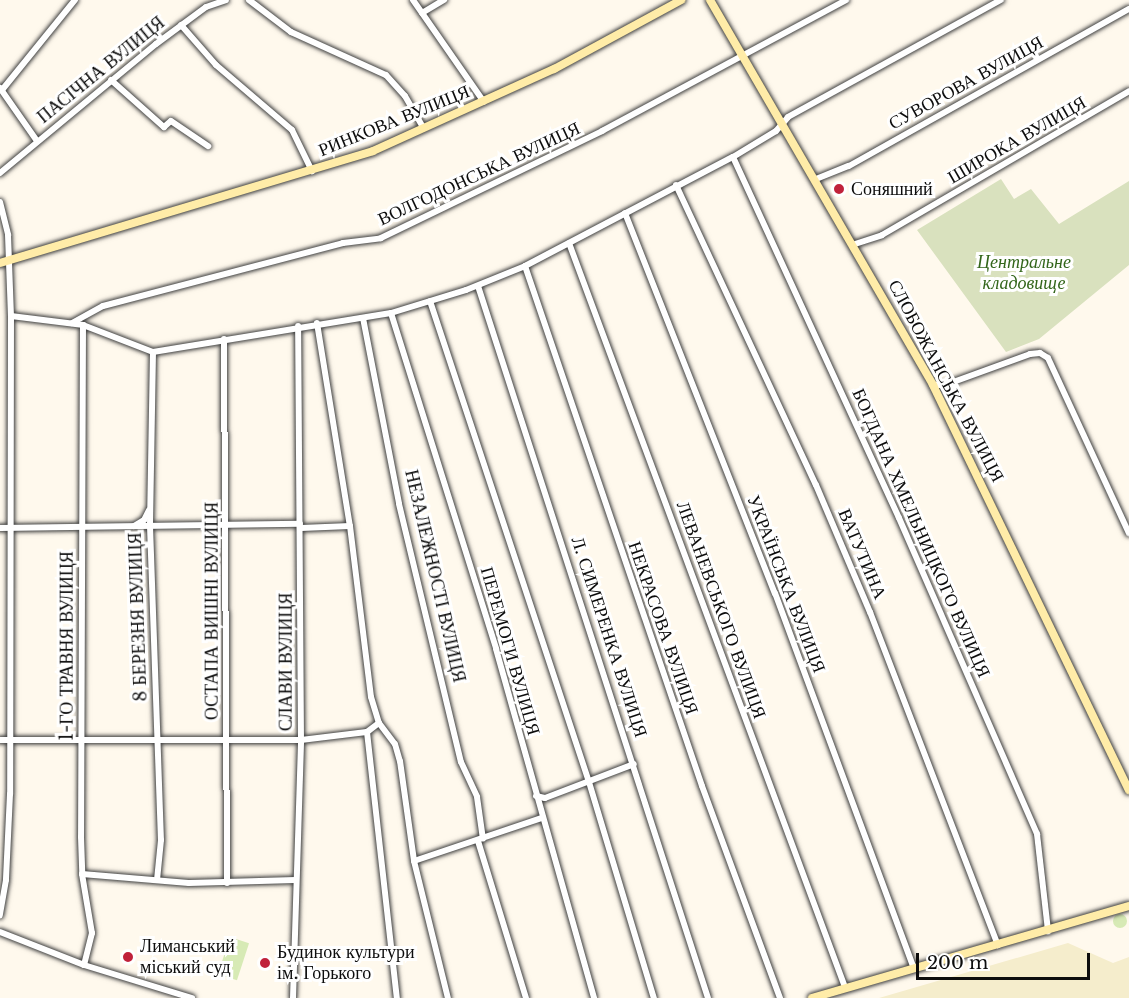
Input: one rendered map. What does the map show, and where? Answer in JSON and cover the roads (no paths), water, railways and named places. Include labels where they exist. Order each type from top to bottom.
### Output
[{"type":"main road","name":"РИНКОВА ВУЛИЦЯ","points":[[0,263],[373,151],[484,102],[681,0]]},
{"type":"main road","name":"СЛОБОЖАНСЬКА ВУЛИЦЯ","points":[[710,0],[855,244],[933,385],[1129,790]]},
{"type":"main road","points":[[812,998],[1129,906]]},
{"type":"street","points":[[37,141],[1,89],[75,0]]},
{"type":"street","name":"ПАСІЧНА ВУЛИЦЯ","points":[[0,173],[181,25],[206,7],[226,0]]},
{"type":"street","points":[[249,0],[291,32],[386,75],[405,96],[423,127]]},
{"type":"street","points":[[413,0],[484,102]]},
{"type":"street","points":[[422,13],[444,0]]},
{"type":"street","name":"ВОЛГОДОНСЬКА ВУЛИЦЯ","points":[[67,322],[76,323],[103,306],[343,243],[381,238],[449,208],[744,58],[846,0]]},
{"type":"street","points":[[11,316],[42,323],[67,322],[83,325],[153,352],[298,326],[391,313],[478,286],[525,266],[733,157],[776,131],[782,123],[1001,0]]},
{"type":"street","name":"СУВОРОВА ВУЛИЦЯ","points":[[816,179],[849,165],[1129,9]]},
{"type":"street","points":[[181,25],[216,65],[292,130],[312,171]]},
{"type":"street","points":[[111,80],[164,127],[171,121],[208,146]]},
{"type":"street","name":"ШИРОКА ВУЛИЦЯ","points":[[855,244],[882,235],[1129,91]]},
{"type":"street","name":"БОГДАНА ХМЕЛЬНИЦКОГО ВУЛИЦЯ","points":[[733,157],[899,518],[1037,834],[1048,931]]},
{"type":"street","name":"ВАТУТИНА","points":[[676,185],[816,485],[870,612],[998,945]]},
{"type":"street","points":[[0,202],[10,261],[11,316],[10,740],[6,880],[0,915]]},
{"type":"street","name":"УКРАЇНСЬКА ВУЛИЦЯ","points":[[625,213],[775,593],[914,968]]},
{"type":"street","name":"ЛЕВАНЕВСЬКОГО ВУЛИЦЯ","points":[[569,243],[845,987]]},
{"type":"street","name":"НЕКРАСОВА ВУЛИЦЯ","points":[[525,266],[672,700],[780,998]]},
{"type":"street","name":"Л. СИМЕРЕНКА ВУЛИЦЯ","points":[[478,286],[708,998]]},
{"type":"street","points":[[430,301],[589,782],[654,998]]},
{"type":"street","name":"ПЕРЕМОГИ ВУЛИЦЯ","points":[[391,313],[496,649],[594,998]]},
{"type":"street","name":"НЕЗАЛЕЖНОСТІ ВУЛИЦЯ","points":[[363,318],[399,504],[461,762],[477,797],[480,840],[526,998]]},
{"type":"street","points":[[317,323],[350,526],[371,697],[379,723],[396,744],[414,861],[448,998]]},
{"type":"street","name":"1-ГО ТРАВНЯ ВУЛИЦЯ","points":[[83,325],[82,874],[92,933],[84,965]]},
{"type":"street","name":"СЛАВИ ВУЛИЦЯ","points":[[293,998],[294,880],[301,740],[298,326]]},
{"type":"street","name":"ОСТАПА ВИШНІ ВУЛИЦЯ","points":[[224,339],[227,527],[227,882]]},
{"type":"street","name":"8 БЕРЕЗНЯ ВУЛИЦЯ","points":[[153,352],[150,526],[160,840],[157,880]]},
{"type":"street","points":[[933,385],[955,382],[1030,354],[1040,353],[1047,358],[1129,533]]},
{"type":"street","points":[[133,526],[144,520],[151,506]]},
{"type":"street","points":[[151,543],[157,532],[169,526]]},
{"type":"street","points":[[0,528],[350,526]]},
{"type":"street","points":[[0,740],[228,742],[301,740],[367,732],[379,723]]},
{"type":"street","points":[[367,732],[397,998]]},
{"type":"street","points":[[536,796],[545,798],[634,764]]},
{"type":"street","points":[[414,861],[542,818]]},
{"type":"street","points":[[82,874],[157,880],[227,882],[294,880]]},
{"type":"street","points":[[0,932],[84,965],[192,998]]},
{"type":"place","name":"Соняшний","points":[[839,189]]},
{"type":"place","name":"Лиманський міський суд","points":[[128,957]]},
{"type":"place","name":"Будинок культури ім. Горького","points":[[265,963]]},
{"type":"park label","name":"Центральне кладовище","points":[[1024,273]]}]
